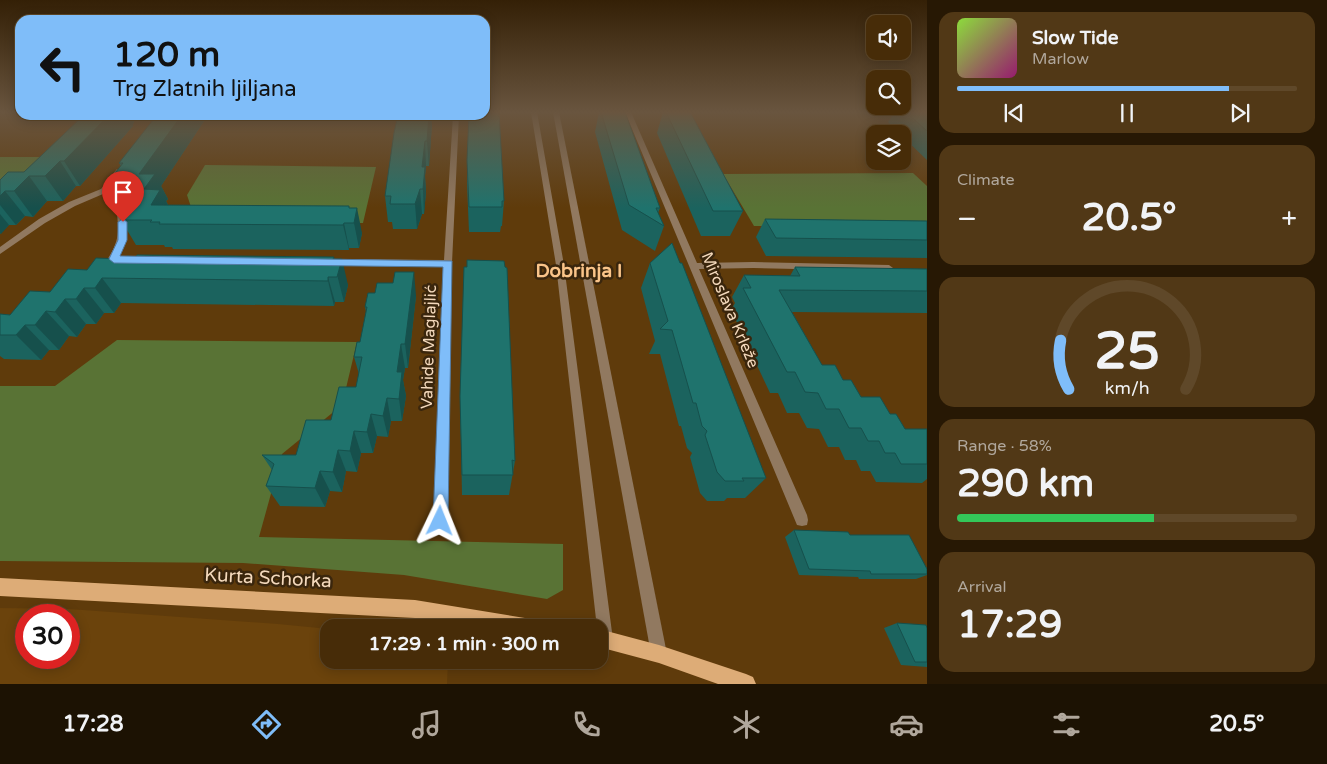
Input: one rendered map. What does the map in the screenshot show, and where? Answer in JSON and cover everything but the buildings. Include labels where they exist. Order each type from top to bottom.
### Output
[{"type":"main road","name":"Kurta Schorka","points":[[0,587],[415,609],[476,619]]},
{"type":"main road","points":[[608,640],[659,654],[746,684]]},
{"type":"street","name":"Vahide Maglajlić","points":[[440,521],[448,264],[454,144]]},
{"type":"street","points":[[539,144],[560,265],[601,619]]},
{"type":"street","points":[[562,144],[659,654]]},
{"type":"street","name":"Miroslava Krleže","points":[[642,144],[802,520]]},
{"type":"street","points":[[0,251],[42,221],[72,204],[104,191],[122,168]]},
{"type":"street","points":[[101,274],[119,259],[122,240],[120,204],[104,191]]},
{"type":"street","points":[[318,262],[448,264]]},
{"type":"street","points":[[694,266],[753,265],[898,269]]},
{"type":"shaded area","points":[[0,608],[15,608],[15,669],[80,669],[80,610],[320,628],[320,669],[448,669],[447,684],[0,684]]},
{"type":"green space","points":[[0,157],[63,157],[0,203]]},
{"type":"green space","points":[[205,165],[376,167],[363,223],[196,222],[187,195]]},
{"type":"green space","points":[[913,173],[927,186],[927,224],[754,226],[723,174]]},
{"type":"green space","points":[[117,340],[357,342],[342,405],[282,454],[259,537],[563,544],[563,590],[547,599],[404,575],[243,563],[0,561],[0,386],[55,386]]},
{"type":"district","name":"Dobrinja I","points":[[579,271]]},
{"type":"route","points":[[123,222],[122,240],[114,259],[448,264],[440,521]]}]
